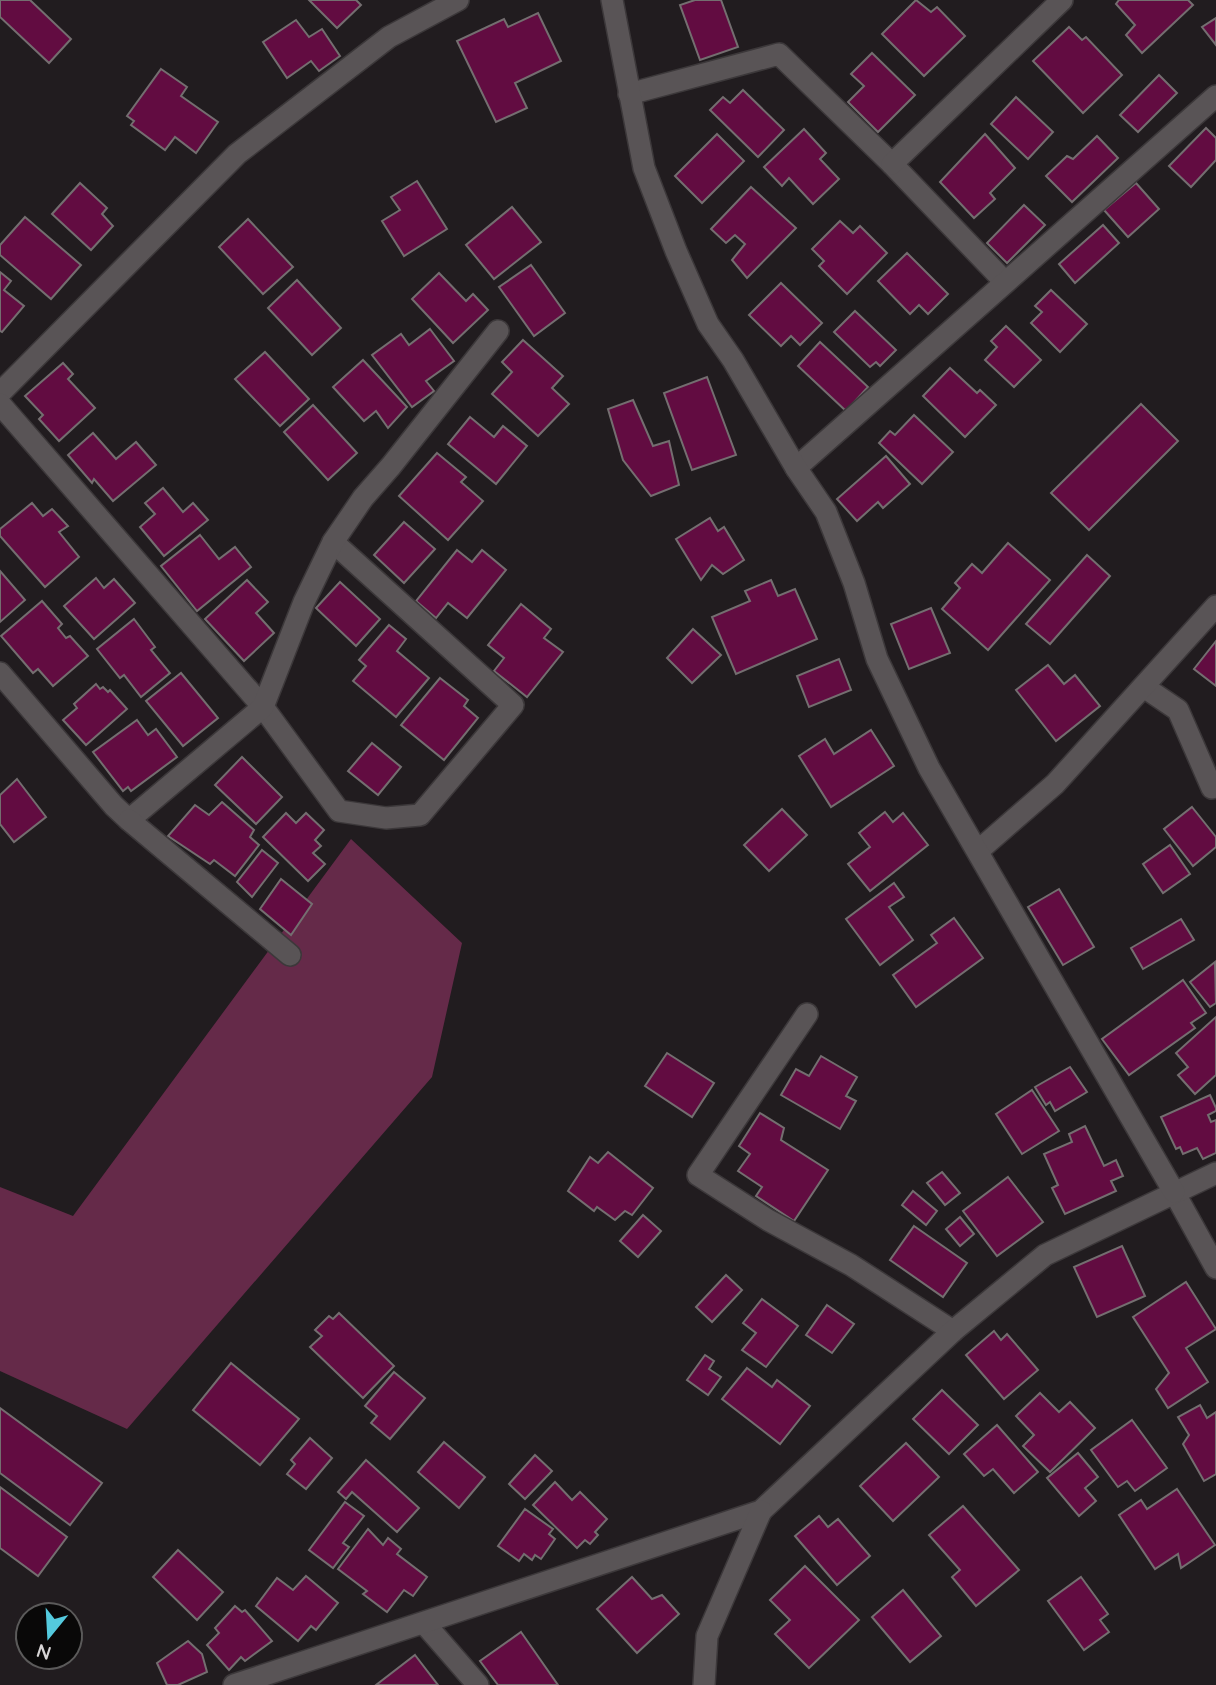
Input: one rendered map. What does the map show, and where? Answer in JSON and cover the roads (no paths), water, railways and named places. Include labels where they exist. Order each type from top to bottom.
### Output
[{"type":"street","points":[[0,393],[237,154],[389,37],[458,0]]},
{"type":"street","points":[[612,0],[644,168],[708,324],[826,512],[853,583],[877,659],[929,768],[1216,1268]]},
{"type":"street","points":[[892,164],[1062,0]]},
{"type":"street","points":[[629,94],[779,54],[892,164],[1005,282]]},
{"type":"street","points":[[796,468],[1216,96]]},
{"type":"street","points":[[129,821],[263,707],[304,602],[333,542],[363,498],[498,331]]},
{"type":"street","points":[[0,404],[263,707],[340,811],[386,818],[420,815],[513,705],[333,542]]},
{"type":"street","points":[[978,850],[1055,784],[1216,606]]},
{"type":"street","points":[[0,673],[129,821],[290,956]]},
{"type":"street","points":[[1144,687],[1178,710],[1212,788]]},
{"type":"street","points":[[807,1014],[698,1175],[768,1220],[851,1265],[953,1331]]},
{"type":"street","points":[[704,1685],[707,1636],[761,1511],[953,1331],[1045,1255],[1216,1173]]},
{"type":"street","points":[[234,1685],[761,1511]]},
{"type":"street","points":[[424,1623],[478,1685]]}]
